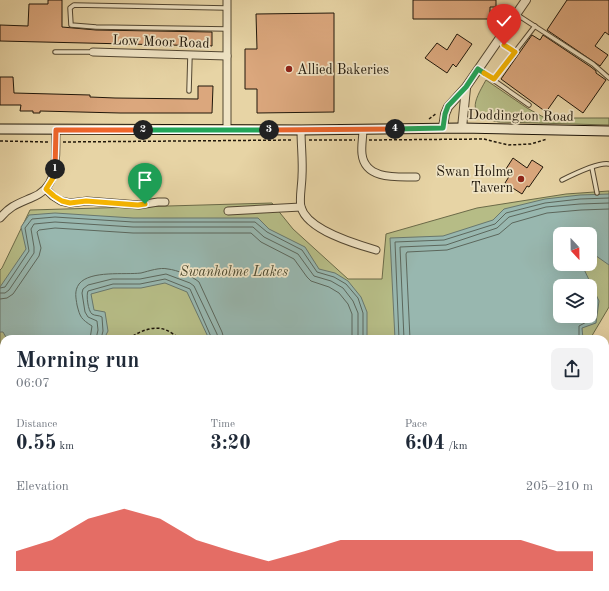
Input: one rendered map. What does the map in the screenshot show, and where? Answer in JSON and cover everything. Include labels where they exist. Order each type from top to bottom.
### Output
[{"type":"main road","name":"Doddington Road","points":[[0,129],[301,130],[462,128],[609,131]]},
{"type":"street","points":[[227,0],[227,130]]},
{"type":"street","points":[[443,128],[448,106],[466,87],[526,0]]},
{"type":"street","name":"Low Moor Road","points":[[93,52],[227,56]]},
{"type":"street","points":[[462,128],[466,87]]},
{"type":"street","points":[[363,129],[362,155],[366,165],[376,173],[389,177],[416,177]]},
{"type":"street","points":[[0,218],[13,206],[40,194],[46,189],[53,178],[56,130]]},
{"type":"street","points":[[301,130],[302,175],[300,207],[307,218],[326,232],[349,242],[376,250]]},
{"type":"street","points":[[46,189],[58,198],[70,203],[86,201],[138,205],[165,202]]},
{"type":"street","points":[[228,212],[300,207]]},
{"type":"lane","points":[[227,8],[74,5],[70,8],[71,25],[74,26],[227,30]]},
{"type":"lane","points":[[516,14],[593,64],[609,78]]},
{"type":"lane","points":[[494,79],[535,26]]},
{"type":"lane","points":[[498,42],[515,52]]},
{"type":"lane","points":[[55,52],[93,52]]},
{"type":"lane","points":[[189,91],[190,55]]},
{"type":"lane","points":[[478,69],[529,105]]},
{"type":"lane","points":[[562,180],[583,170],[604,163],[609,164]]},
{"type":"lane","points":[[592,168],[597,193]]},
{"type":"path","points":[[426,121],[436,114]]},
{"type":"path","points":[[372,140],[484,139],[508,145],[532,144],[551,137]]},
{"type":"path","points":[[65,142],[288,140]]},
{"type":"path","points":[[316,140],[350,140]]},
{"type":"path","points":[[0,141],[42,142]]},
{"type":"path","points":[[135,335],[152,328],[166,330],[174,335]]},
{"type":"green space","points":[[486,80],[527,108],[545,118],[609,118],[609,125],[499,122],[488,119],[481,116],[475,107],[478,95]]},
{"type":"green space","name":"Swanholme Lakes","points":[[609,191],[609,307],[592,335],[0,335],[0,270],[30,210],[272,203],[293,229],[348,279],[382,279],[386,234],[477,208],[566,194]]},
{"type":"water","points":[[609,194],[609,265],[597,257],[597,227],[553,227],[553,271],[585,271],[589,279],[553,279],[553,323],[596,323],[582,328],[583,335],[395,335],[390,238],[443,236],[493,220],[504,209],[545,199],[580,195]]},
{"type":"water","points":[[55,213],[133,218],[258,218],[269,229],[305,247],[319,269],[335,273],[348,281],[361,297],[367,312],[367,335],[207,335],[187,292],[165,283],[141,288],[113,288],[91,294],[94,310],[105,312],[108,331],[106,335],[5,335],[3,332],[0,332],[0,287],[26,249],[21,227],[29,215]]},
{"type":"water","points":[[597,297],[599,301],[597,316]]},
{"type":"building","points":[[48,0],[62,0],[62,27],[96,30],[212,32],[212,46],[0,41],[0,25],[28,26],[29,4],[48,4]]},
{"type":"building","points":[[413,0],[496,0],[496,7],[490,7],[490,19],[413,19]]},
{"type":"building","points":[[567,0],[609,0],[609,35],[605,32],[595,46],[608,55],[600,66],[547,30]]},
{"type":"building","name":"Allied Bakeries","points":[[334,13],[334,112],[257,113],[257,89],[245,89],[245,49],[257,49],[256,14]]},
{"type":"building","points":[[457,34],[472,44],[456,67],[453,64],[447,73],[425,58],[437,43],[447,50]]},
{"type":"building","points":[[532,35],[540,40],[543,35],[591,67],[596,71],[596,73],[606,80],[583,113],[558,95],[546,112],[501,79]]},
{"type":"building","points":[[0,77],[13,77],[14,93],[90,95],[90,97],[198,99],[198,86],[213,86],[212,113],[40,111],[40,113],[33,113],[33,111],[20,111],[21,105],[0,105]]},
{"type":"building","name":"Swan Holme Tavern","points":[[513,158],[527,168],[532,160],[543,167],[529,187],[527,186],[522,194],[505,183],[510,175],[504,172]]},
{"type":"place","name":"Allied Bakeries","points":[[289,69]]},
{"type":"place","name":"Swan Holme Tavern","points":[[521,179]]},
{"type":"route","points":[[145,204],[138,205],[86,201],[70,203],[62,201],[54,196],[46,189],[53,178],[55,169],[56,130],[301,130],[443,128],[448,106],[466,87],[478,69],[494,79],[515,52],[504,45]]}]
